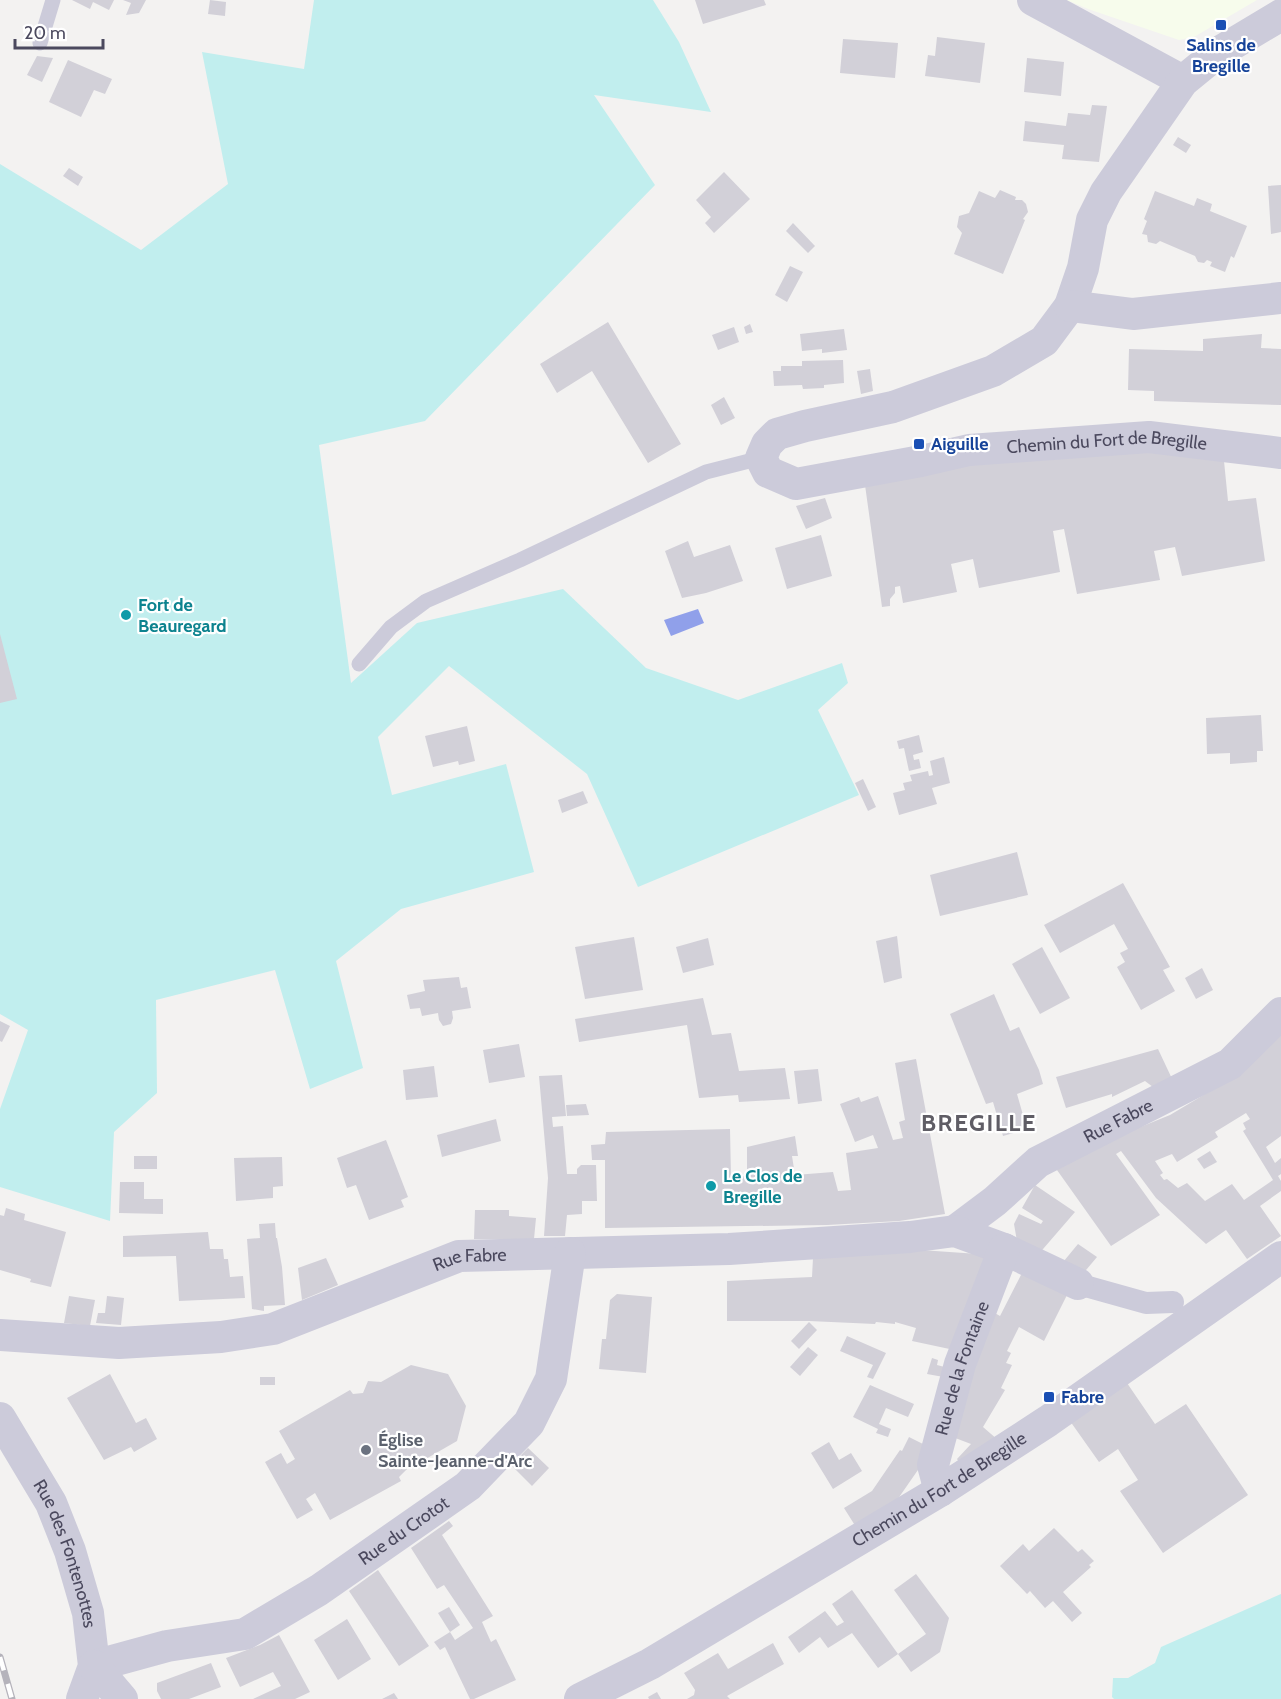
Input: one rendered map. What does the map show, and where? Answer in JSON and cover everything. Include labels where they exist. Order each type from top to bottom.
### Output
[{"type":"street","points":[[1033,0],[1183,81]]},
{"type":"street","points":[[761,458],[767,444],[777,434],[893,406],[993,371],[1044,341],[1070,306],[1083,268],[1092,220],[1106,192],[1183,81],[1216,54],[1281,15]]},
{"type":"street","points":[[1070,306],[1133,314],[1281,298]]},
{"type":"street","name":"Chemin du Fort de Bregille","points":[[761,458],[768,472],[796,484],[969,450],[1149,437],[1281,453]]},
{"type":"street","name":"Rue Fabre","points":[[955,1231],[994,1201],[1038,1162],[1230,1064],[1281,1013]]},
{"type":"street","name":"Rue Fabre","points":[[0,1335],[119,1343],[221,1337],[273,1329],[459,1256],[729,1249],[910,1237],[955,1231],[1004,1250],[1078,1284],[1146,1303],[1173,1302]]},
{"type":"street","name":"Rue de la Fontaine","points":[[940,1491],[933,1464],[960,1364],[1004,1250]]},
{"type":"street","name":"Rue du Crotot","points":[[94,1666],[167,1646],[245,1634],[319,1590],[468,1485],[529,1423],[551,1379],[570,1253]]},
{"type":"street","name":"Chemin du Fort de Bregille","points":[[580,1699],[650,1664],[940,1491],[1048,1420],[1281,1257]]},
{"type":"street","name":"Rue des Fontenottes","points":[[0,1418],[51,1503],[88,1613],[94,1666],[82,1699]]},
{"type":"street","points":[[94,1666],[122,1699]]},
{"type":"lane","points":[[40,43],[53,0]]},
{"type":"lane","points":[[359,664],[390,627],[426,602],[706,472],[761,458]]},
{"type":"shaded area","points":[[314,0],[653,0],[679,42],[711,112],[594,95],[655,185],[425,421],[319,445],[351,683],[417,623],[563,589],[646,668],[738,700],[842,663],[848,683],[818,710],[859,795],[638,887],[587,774],[449,666],[378,737],[392,795],[506,764],[534,872],[401,909],[336,961],[363,1068],[310,1089],[275,970],[156,1000],[157,1093],[114,1132],[110,1221],[0,1187],[0,1109],[28,1030],[0,1014],[0,164],[141,250],[228,184],[202,52],[304,69]]},
{"type":"shaded area","points":[[1067,0],[1257,0],[1194,37],[1179,40]]},
{"type":"shaded area","points":[[1281,1594],[1281,1699],[1114,1699],[1112,1697],[1113,1678],[1128,1678],[1155,1663],[1161,1647]]},
{"type":"water","points":[[698,609],[704,623],[671,636],[664,620]]},
{"type":"building","points":[[72,0],[114,0],[109,10],[93,2],[90,9]]},
{"type":"building","points":[[123,0],[146,0],[139,13],[126,15],[131,3]]},
{"type":"building","points":[[210,0],[226,2],[225,16],[208,14]]},
{"type":"building","points":[[695,0],[764,0],[766,5],[703,24]]},
{"type":"building","points":[[937,37],[985,43],[980,83],[925,76],[928,55],[935,56]]},
{"type":"building","points":[[843,39],[898,43],[895,78],[840,73]]},
{"type":"building","points":[[37,56],[53,58],[42,82],[27,75]]},
{"type":"building","points":[[1027,58],[1064,62],[1061,96],[1024,92]]},
{"type":"building","points":[[68,60],[112,79],[105,94],[94,90],[81,117],[49,102]]},
{"type":"building","points":[[1092,105],[1107,106],[1099,162],[1062,159],[1064,145],[1023,141],[1025,121],[1066,126],[1068,113],[1090,115]]},
{"type":"building","points":[[1178,137],[1191,145],[1186,153],[1173,145]]},
{"type":"building","points":[[69,168],[83,177],[78,186],[63,176]]},
{"type":"building","points":[[724,172],[750,199],[714,233],[705,223],[711,217],[696,200]]},
{"type":"building","points":[[1281,185],[1281,232],[1271,234],[1268,186]]},
{"type":"building","points":[[1000,190],[1016,197],[1015,200],[1022,200],[1028,212],[1023,219],[1025,220],[1003,274],[954,254],[962,233],[957,227],[959,216],[969,213],[979,191],[995,198]]},
{"type":"building","points":[[1155,191],[1194,206],[1197,198],[1212,204],[1210,211],[1247,226],[1234,258],[1231,256],[1225,272],[1210,266],[1212,262],[1207,260],[1204,263],[1198,262],[1195,256],[1160,241],[1156,244],[1148,242],[1147,235],[1142,234],[1147,221],[1144,219]]},
{"type":"building","points":[[793,223],[815,246],[808,253],[786,231]]},
{"type":"building","points":[[790,266],[803,272],[787,302],[775,295]]},
{"type":"building","points":[[608,322],[681,444],[648,463],[592,371],[557,393],[540,364]]},
{"type":"building","points":[[750,324],[753,332],[746,334],[744,327]]},
{"type":"building","points":[[734,327],[739,342],[718,350],[712,335]]},
{"type":"building","points":[[844,329],[847,350],[822,353],[822,349],[802,351],[800,334]]},
{"type":"building","points":[[1262,334],[1261,348],[1281,349],[1281,405],[1154,401],[1154,391],[1128,390],[1129,349],[1203,351],[1203,339]]},
{"type":"building","points":[[843,360],[844,383],[824,385],[824,388],[803,389],[802,385],[774,386],[773,371],[781,371],[781,366],[802,366],[802,361]]},
{"type":"building","points":[[870,369],[873,391],[861,394],[857,371]]},
{"type":"building","points":[[724,397],[735,418],[721,425],[711,405]]},
{"type":"building","points":[[1151,452],[1224,461],[1228,501],[1256,498],[1265,561],[1182,576],[1175,547],[1154,551],[1160,580],[1077,594],[1064,529],[1053,531],[1060,572],[979,588],[973,559],[951,564],[957,592],[903,603],[900,586],[895,587],[890,606],[882,607],[865,485],[963,463]]},
{"type":"building","points":[[825,498],[832,518],[806,529],[796,506]]},
{"type":"building","points":[[821,535],[832,576],[787,589],[775,548]]},
{"type":"building","points":[[688,541],[694,557],[730,545],[743,581],[682,598],[665,551]]},
{"type":"building","points":[[0,634],[17,699],[0,703]]},
{"type":"building","points":[[1261,715],[1263,751],[1257,751],[1257,762],[1230,764],[1230,753],[1207,754],[1206,718]]},
{"type":"building","points":[[467,726],[475,761],[459,765],[458,761],[433,767],[425,736]]},
{"type":"building","points":[[919,735],[923,752],[913,755],[914,760],[919,759],[921,768],[909,771],[904,748],[899,749],[897,741]]},
{"type":"building","points":[[944,757],[950,783],[932,788],[937,804],[899,815],[893,793],[905,790],[903,783],[912,781],[910,775],[928,771],[929,776],[933,775],[930,761]]},
{"type":"building","points":[[863,779],[876,807],[868,811],[855,783]]},
{"type":"building","points":[[583,791],[588,803],[562,813],[558,800]]},
{"type":"building","points":[[1017,852],[1028,895],[940,916],[930,875]]},
{"type":"building","points":[[1123,883],[1170,967],[1163,970],[1175,991],[1141,1010],[1117,967],[1125,962],[1120,953],[1128,949],[1114,924],[1060,953],[1044,925]]},
{"type":"building","points":[[897,936],[902,978],[884,983],[876,941]]},
{"type":"building","points":[[634,937],[643,990],[585,999],[575,947]]},
{"type":"building","points":[[708,938],[714,965],[683,973],[676,947]]},
{"type":"building","points":[[1042,947],[1070,998],[1040,1014],[1012,964]]},
{"type":"building","points":[[1202,968],[1213,990],[1196,999],[1185,978]]},
{"type":"building","points":[[459,977],[461,988],[467,987],[471,1008],[452,1011],[451,1024],[443,1026],[438,1013],[422,1016],[420,1008],[410,1009],[407,995],[425,991],[423,980]]},
{"type":"building","points":[[994,994],[1010,1031],[1019,1027],[1043,1084],[1017,1094],[1027,1129],[1003,1136],[993,1102],[986,1104],[950,1014]]},
{"type":"building","points":[[703,998],[712,1035],[731,1033],[739,1071],[785,1068],[790,1099],[739,1102],[738,1095],[699,1098],[687,1025],[579,1042],[575,1019]]},
{"type":"building","points":[[0,1021],[10,1026],[2,1042],[0,1041]]},
{"type":"building","points":[[1281,1032],[1281,1136],[1266,1147],[1275,1163],[1281,1158],[1281,1174],[1278,1176],[1281,1181],[1281,1191],[1260,1206],[1281,1236],[1247,1259],[1226,1230],[1206,1244],[1156,1198],[1121,1151],[1116,1154],[1160,1215],[1111,1246],[1052,1163],[1170,1115],[1227,1081]],"holes":[[[1246,1113],[1250,1119],[1243,1123],[1246,1129],[1243,1131],[1273,1180],[1244,1200],[1232,1184],[1205,1201],[1187,1183],[1178,1188],[1160,1175],[1163,1173],[1155,1161],[1172,1154],[1177,1162],[1218,1137],[1215,1132]]]},
{"type":"building","points":[[519,1044],[525,1077],[489,1083],[483,1050]]},
{"type":"building","points":[[1158,1049],[1174,1083],[1153,1087],[1145,1081],[1112,1097],[1112,1094],[1066,1108],[1056,1077]]},
{"type":"building","name":"Le Clos de Bregille","points":[[916,1059],[945,1214],[899,1221],[827,1225],[605,1228],[605,1160],[592,1160],[591,1145],[605,1144],[606,1132],[730,1129],[731,1177],[747,1176],[747,1147],[795,1136],[798,1156],[792,1156],[795,1175],[833,1172],[838,1191],[851,1190],[846,1153],[878,1148],[873,1135],[855,1142],[840,1104],[859,1097],[861,1102],[878,1096],[893,1140],[903,1138],[899,1122],[905,1120],[895,1063]]},
{"type":"building","points":[[434,1066],[438,1097],[406,1100],[403,1070]]},
{"type":"building","points":[[818,1069],[822,1101],[798,1104],[794,1071]]},
{"type":"building","points":[[562,1075],[566,1116],[552,1117],[553,1127],[563,1126],[567,1174],[577,1174],[577,1169],[581,1165],[596,1165],[597,1201],[582,1201],[582,1214],[567,1215],[565,1236],[544,1236],[548,1178],[539,1076]]},
{"type":"building","points":[[586,1104],[589,1115],[567,1116],[566,1105]]},
{"type":"building","points":[[496,1119],[501,1141],[442,1157],[437,1135]]},
{"type":"building","points":[[386,1140],[408,1197],[401,1200],[404,1207],[369,1220],[356,1185],[347,1188],[337,1158]]},
{"type":"building","points":[[1210,1151],[1217,1162],[1204,1169],[1197,1159]]},
{"type":"building","points":[[134,1156],[157,1156],[157,1169],[134,1169]]},
{"type":"building","points":[[282,1157],[283,1186],[273,1187],[273,1198],[236,1201],[234,1158]]},
{"type":"building","points":[[120,1182],[144,1182],[144,1199],[163,1199],[163,1214],[119,1213]]},
{"type":"building","points":[[1035,1185],[1075,1212],[1037,1256],[1018,1247],[1014,1224],[1019,1214],[1041,1224],[1043,1221],[1022,1208]]},
{"type":"building","points":[[6,1208],[25,1214],[24,1220],[66,1232],[51,1287],[30,1282],[31,1279],[0,1270],[0,1215],[4,1216]]},
{"type":"building","points":[[475,1210],[509,1210],[509,1216],[536,1218],[534,1239],[474,1239]]},
{"type":"building","points":[[275,1223],[285,1305],[264,1306],[264,1311],[252,1309],[247,1239],[260,1238],[259,1224]]},
{"type":"building","points":[[208,1232],[210,1249],[223,1249],[224,1259],[228,1259],[230,1277],[243,1276],[245,1298],[179,1301],[176,1256],[123,1257],[123,1236]]},
{"type":"building","points":[[1078,1244],[1097,1257],[1081,1276],[1059,1267]]},
{"type":"building","points":[[906,1249],[993,1255],[959,1351],[912,1341],[916,1328],[895,1322],[895,1324],[876,1322],[875,1324],[727,1321],[727,1281],[812,1277],[813,1258]]},
{"type":"building","points":[[326,1258],[338,1285],[302,1300],[298,1268]]},
{"type":"building","points":[[1022,1273],[1068,1293],[1044,1341],[1019,1327],[1007,1351],[1011,1353],[1006,1363],[1012,1365],[1001,1388],[1005,1390],[983,1427],[998,1440],[961,1465],[957,1459],[971,1444],[950,1436],[986,1308],[1000,1316]]},
{"type":"building","points":[[617,1294],[652,1297],[646,1373],[599,1369],[602,1339],[606,1339],[610,1300]]},
{"type":"building","points":[[69,1296],[95,1300],[90,1326],[64,1323]]},
{"type":"building","points":[[107,1296],[124,1298],[121,1325],[96,1323],[98,1313],[105,1313]]},
{"type":"building","points":[[809,1322],[817,1330],[799,1349],[791,1341]]},
{"type":"building","points":[[847,1336],[886,1353],[873,1379],[867,1377],[873,1365],[840,1351]]},
{"type":"building","points":[[808,1347],[818,1355],[800,1376],[790,1367]]},
{"type":"building","points":[[932,1358],[938,1360],[937,1365],[952,1369],[949,1378],[927,1374]]},
{"type":"building","name":"Église Sainte-Jeanne-d'Arc","points":[[411,1365],[448,1374],[466,1406],[457,1441],[424,1460],[419,1469],[408,1468],[399,1477],[401,1481],[330,1520],[315,1493],[306,1499],[313,1510],[297,1519],[265,1462],[281,1453],[287,1464],[295,1459],[279,1431],[350,1390],[353,1394],[363,1393],[368,1381],[381,1382]]},
{"type":"building","points":[[110,1374],[136,1423],[146,1418],[157,1439],[134,1452],[131,1447],[104,1460],[67,1398]]},
{"type":"building","points":[[260,1377],[275,1377],[275,1385],[260,1385]]},
{"type":"building","points":[[1127,1383],[1155,1424],[1186,1404],[1248,1495],[1163,1553],[1120,1491],[1138,1480],[1118,1449],[1099,1462],[1070,1421]]},
{"type":"building","points":[[870,1385],[914,1404],[908,1417],[886,1408],[879,1424],[891,1429],[888,1437],[876,1433],[878,1429],[853,1417]]},
{"type":"building","points":[[909,1437],[927,1446],[920,1467],[895,1503],[856,1527],[844,1508],[872,1491],[900,1450],[902,1451]]},
{"type":"building","points":[[829,1442],[839,1460],[851,1453],[862,1471],[833,1489],[811,1453]]},
{"type":"building","points":[[528,1448],[549,1468],[532,1486],[511,1465]]},
{"type":"building","points":[[449,1521],[453,1526],[442,1535],[493,1616],[482,1622],[491,1642],[496,1639],[516,1680],[474,1699],[470,1699],[445,1647],[440,1650],[434,1642],[450,1632],[455,1640],[473,1628],[444,1585],[437,1589],[411,1548]]},
{"type":"building","points":[[1054,1528],[1078,1552],[1082,1549],[1094,1561],[1089,1565],[1091,1567],[1063,1592],[1082,1613],[1072,1622],[1053,1601],[1045,1608],[1030,1591],[1027,1594],[1000,1566],[1023,1544],[1029,1551]]},
{"type":"building","points":[[378,1570],[429,1646],[399,1666],[349,1591]]},
{"type":"building","points":[[916,1574],[949,1618],[940,1652],[911,1672],[898,1654],[926,1634],[894,1590]]},
{"type":"building","points":[[852,1590],[898,1654],[878,1668],[852,1633],[828,1648],[820,1637],[799,1653],[788,1637],[825,1611],[837,1626],[844,1622],[832,1604]]},
{"type":"building","points":[[449,1607],[460,1625],[450,1632],[438,1613]]},
{"type":"building","points":[[347,1619],[371,1659],[338,1680],[314,1640]]},
{"type":"building","points":[[279,1635],[310,1692],[295,1699],[253,1699],[281,1686],[273,1672],[240,1687],[226,1658]]},
{"type":"building","points":[[773,1643],[784,1664],[727,1696],[730,1699],[687,1699],[694,1695],[695,1690],[684,1673],[718,1653],[728,1669]]},
{"type":"building","points":[[211,1663],[221,1687],[189,1699],[161,1699],[157,1691],[157,1683]]},
{"type":"building","points":[[657,1692],[661,1699],[649,1699],[648,1697]]},
{"type":"building","points":[[394,1693],[398,1699],[382,1699]]},
{"type":"railway","points":[[0,1657],[12,1699]]},
{"type":"place","name":"Salins de Bregille","points":[[1221,25]]},
{"type":"place","name":"Aiguille","points":[[919,444]]},
{"type":"place","name":"Fort de Beauregard","points":[[126,615]]},
{"type":"place","name":"Le Clos de Bregille","points":[[711,1186]]},
{"type":"place","name":"Fabre","points":[[1049,1397]]},
{"type":"place","name":"Église Sainte-Jeanne-d'Arc","points":[[366,1450]]},
{"type":"district","name":"BREGILLE","points":[[979,1122]]}]
